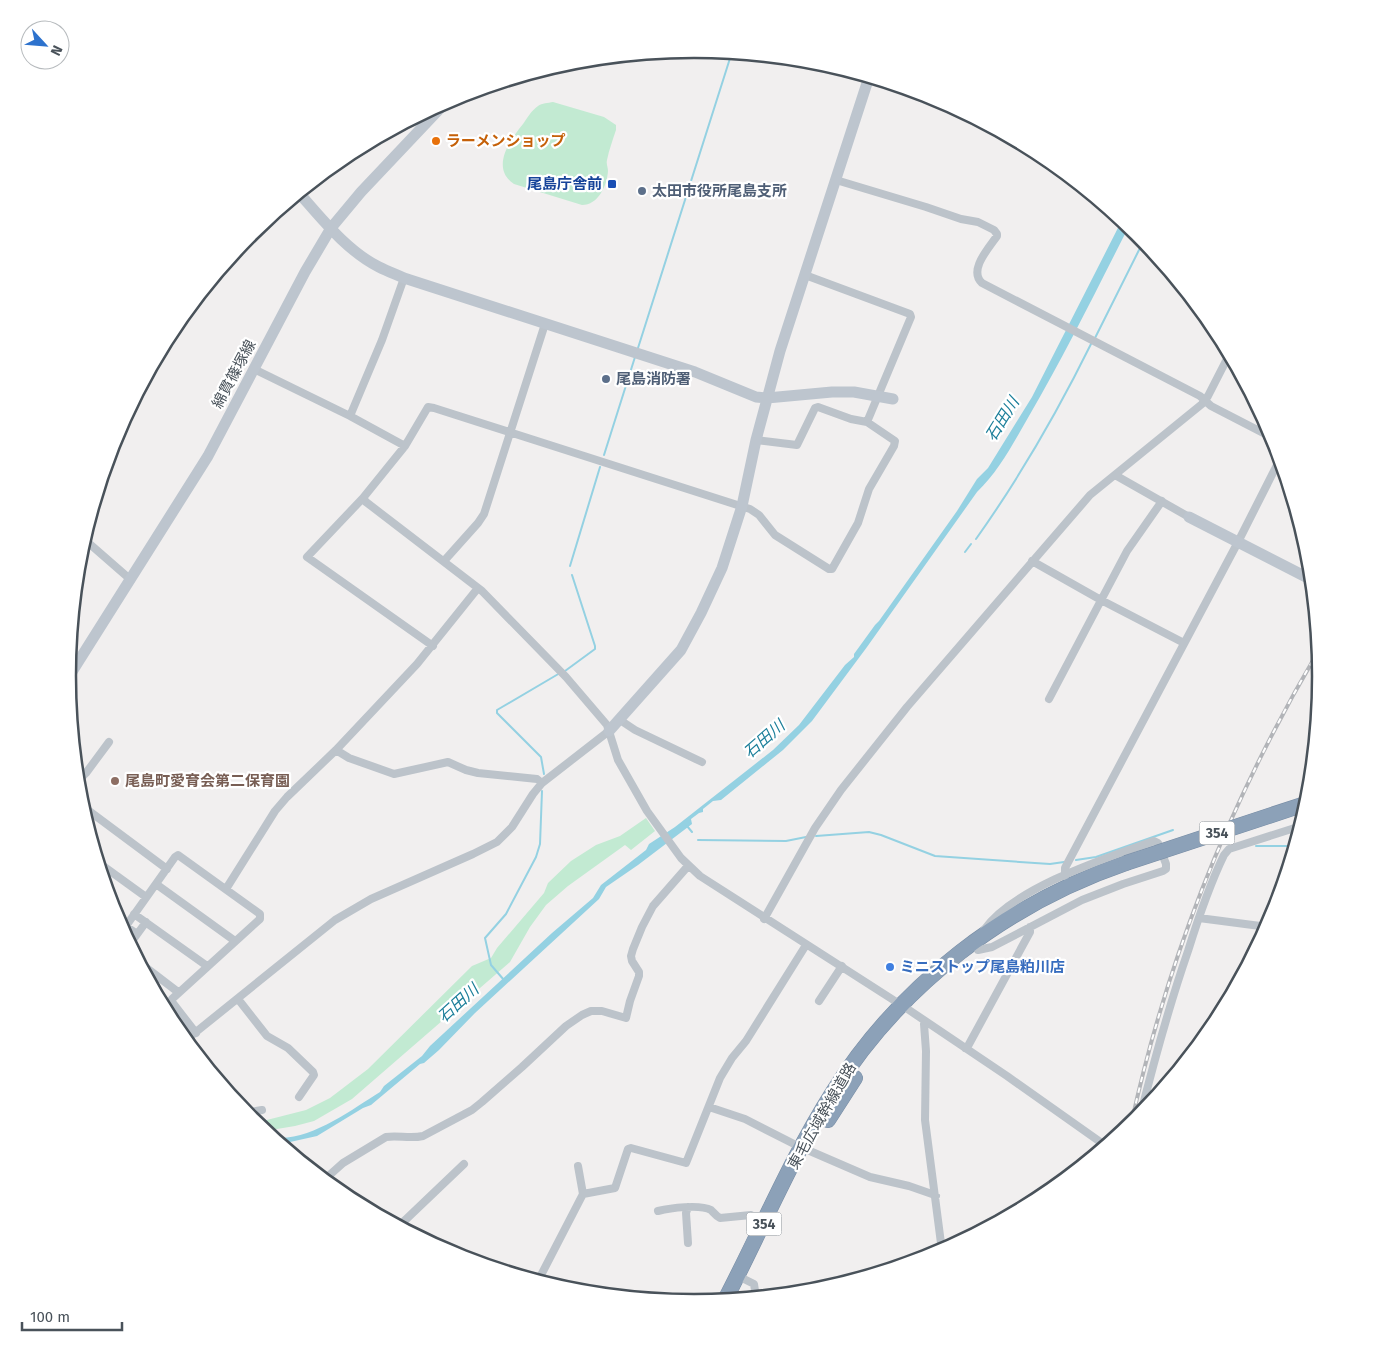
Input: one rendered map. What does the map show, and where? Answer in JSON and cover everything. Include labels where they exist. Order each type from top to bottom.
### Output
[{"type":"highway","name":"東毛広域幹線道路","points":[[1127,867],[1300,801]]},
{"type":"highway","name":"東毛広域幹線道路","points":[[737,1293],[832,1093],[851,1065],[874,1036],[905,1007],[945,976],[1004,921],[1064,888],[1127,867],[1296,817]]},
{"type":"highway","name":"東毛広域幹線道路","points":[[729,1293],[782,1187],[806,1150]]},
{"type":"street","points":[[192,1036],[341,916],[371,899],[497,842],[512,827],[542,783],[609,731],[670,665],[688,638],[722,568],[742,506],[756,440],[780,351],[867,82]]},
{"type":"street","name":"綿貫篠塚線","points":[[76,665],[208,456],[308,266],[331,228],[361,192],[433,116]]},
{"type":"street","points":[[836,180],[960,219],[978,222],[994,230],[997,236],[977,270],[979,280],[991,289],[1083,334],[1200,396],[1211,406],[1263,433]]},
{"type":"street","points":[[303,197],[331,228],[368,261],[404,278],[695,372],[749,395],[767,398],[832,392],[854,392],[893,399]]},
{"type":"street","points":[[805,275],[910,314],[911,317],[867,422]]},
{"type":"street","points":[[350,416],[382,340],[404,278]]},
{"type":"street","points":[[444,561],[484,514],[545,324]]},
{"type":"street","points":[[764,918],[815,828],[841,790],[907,707],[1090,496],[1205,401],[1226,360]]},
{"type":"street","points":[[254,369],[350,416],[405,446]]},
{"type":"street","points":[[433,646],[307,557],[363,498],[405,446],[430,407],[742,506],[759,515],[774,536],[832,569],[858,523],[869,489],[894,446],[894,441],[867,422],[851,419],[818,407],[815,408],[797,445],[756,440]]},
{"type":"street","points":[[1065,876],[1065,868],[1238,542],[1276,466]]},
{"type":"street","points":[[1115,475],[1189,518],[1305,576]]},
{"type":"street","points":[[363,498],[478,588],[561,673],[607,725],[618,760],[647,811],[688,866],[764,918],[905,1007],[1101,1142]]},
{"type":"street","points":[[1050,699],[1127,550],[1162,501]]},
{"type":"street","points":[[90,545],[131,580]]},
{"type":"street","points":[[1032,561],[1101,600],[1184,643]]},
{"type":"street","points":[[226,889],[275,811],[336,750],[433,646],[478,588]]},
{"type":"street","points":[[620,720],[635,730],[702,762]]},
{"type":"street","points":[[84,775],[109,742]]},
{"type":"street","points":[[336,750],[349,758],[394,774],[448,762],[471,772],[537,779],[542,783]]},
{"type":"street","points":[[92,813],[166,869]]},
{"type":"street","points":[[1144,1100],[1165,1020],[1211,885],[1227,852],[1294,829]]},
{"type":"street","points":[[1154,841],[1158,842],[1166,864],[1166,869],[1163,871],[1089,897],[1030,927],[992,947],[978,945],[993,918],[1026,895],[1114,855],[1154,841]]},
{"type":"street","points":[[128,923],[177,856],[180,856],[261,916],[260,919],[173,997],[172,1002],[196,1033]]},
{"type":"street","points":[[329,1175],[343,1162],[386,1137],[414,1138],[423,1136],[472,1110],[582,1014],[602,1011],[626,1018],[630,1000],[639,976],[639,972],[632,961],[633,949],[653,906],[688,866]]},
{"type":"street","points":[[107,870],[146,897]]},
{"type":"street","points":[[156,884],[235,941]]},
{"type":"street","points":[[134,914],[207,966]]},
{"type":"street","points":[[1199,918],[1260,926]]},
{"type":"street","points":[[134,938],[146,922]]},
{"type":"street","points":[[965,1048],[968,1046],[1030,932],[1030,927]]},
{"type":"street","points":[[130,929],[137,934]]},
{"type":"street","points":[[583,1194],[615,1188],[628,1149],[631,1148],[686,1163],[720,1078],[732,1058],[746,1041],[806,945]]},
{"type":"street","points":[[819,1000],[842,966]]},
{"type":"street","points":[[152,972],[178,992]]},
{"type":"street","points":[[238,999],[267,1036],[288,1048],[313,1072],[314,1075],[299,1097]]},
{"type":"street","points":[[925,1021],[925,1120],[941,1243]]},
{"type":"street","points":[[709,1107],[745,1119],[806,1150],[870,1177],[909,1186],[936,1196]]},
{"type":"street","points":[[255,1111],[262,1110]]},
{"type":"street","points":[[403,1222],[464,1164]]},
{"type":"street","points":[[541,1275],[583,1194],[578,1166]]},
{"type":"street","points":[[658,1211],[688,1208],[709,1210],[720,1218],[751,1215],[764,1224]]},
{"type":"street","points":[[688,1208],[686,1213],[688,1243]]},
{"type":"street","points":[[744,1279],[754,1284],[755,1291]]},
{"type":"green space","points":[[553,102],[604,117],[616,125],[607,160],[606,183],[601,194],[588,204],[582,205],[514,184],[503,170],[503,162],[508,146],[528,117],[540,105]]},
{"type":"green space","points":[[646,818],[655,831],[631,850],[625,845],[568,886],[546,905],[530,927],[510,962],[352,1099],[314,1121],[295,1126],[275,1129],[265,1120],[306,1110],[330,1098],[368,1069],[472,966],[491,958],[497,948],[544,893],[548,883],[571,861],[596,845],[620,836]]},
{"type":"water","points":[[1119,227],[1126,233],[1055,370],[1006,456],[977,492],[812,721],[783,750],[721,800],[713,801],[703,809],[703,812],[691,819],[692,824],[606,887],[599,899],[475,1013],[439,1050],[371,1105],[317,1136],[289,1142],[284,1138],[300,1135],[329,1124],[380,1092],[384,1086],[422,1056],[430,1046],[552,933],[593,898],[601,885],[646,850],[649,844],[675,827],[773,750],[799,725],[845,665],[854,657],[854,654],[957,511],[977,479],[988,468],[1032,397]]},
{"type":"waterway","points":[[638,348],[730,59]]},
{"type":"waterway","points":[[1095,338],[1140,248]]},
{"type":"waterway","points":[[976,539],[1038,443],[1092,342]]},
{"type":"waterway","points":[[604,455],[635,357]]},
{"type":"waterway","points":[[570,566],[600,467]]},
{"type":"waterway","points":[[965,552],[971,544]]},
{"type":"waterway","points":[[565,671],[595,649],[572,575]]},
{"type":"waterway","points":[[544,774],[541,757],[497,713],[497,710],[560,673]]},
{"type":"waterway","points":[[504,980],[491,965],[485,938],[506,914],[536,857],[540,844],[542,791]]},
{"type":"waterway","points":[[687,826],[692,832]]},
{"type":"waterway","points":[[1076,860],[1096,857],[1173,830]]},
{"type":"waterway","points":[[816,836],[869,832],[935,856],[1050,864],[1064,862]]},
{"type":"waterway","points":[[698,840],[786,841],[806,837]]},
{"type":"waterway","points":[[1256,846],[1289,846]]},
{"type":"railway","points":[[1135,1110],[1163,1001],[1183,940],[1206,880],[1258,763],[1313,661]]},
{"type":"place","name":"ラーメンショップ","points":[[436,141]]},
{"type":"place","name":"尾島庁舎前","points":[[612,184]]},
{"type":"place","name":"太田市役所尾島支所","points":[[642,191]]},
{"type":"place","name":"尾島消防署","points":[[606,379]]},
{"type":"place","name":"尾島町愛育会第二保育園","points":[[115,781]]},
{"type":"place","name":"ミニストップ尾島粕川店","points":[[890,967]]},
{"type":"water label","name":"石田川","points":[[1002,419]]},
{"type":"water label","name":"石田川","points":[[764,739]]},
{"type":"water label","name":"石田川","points":[[458,1003]]}]
